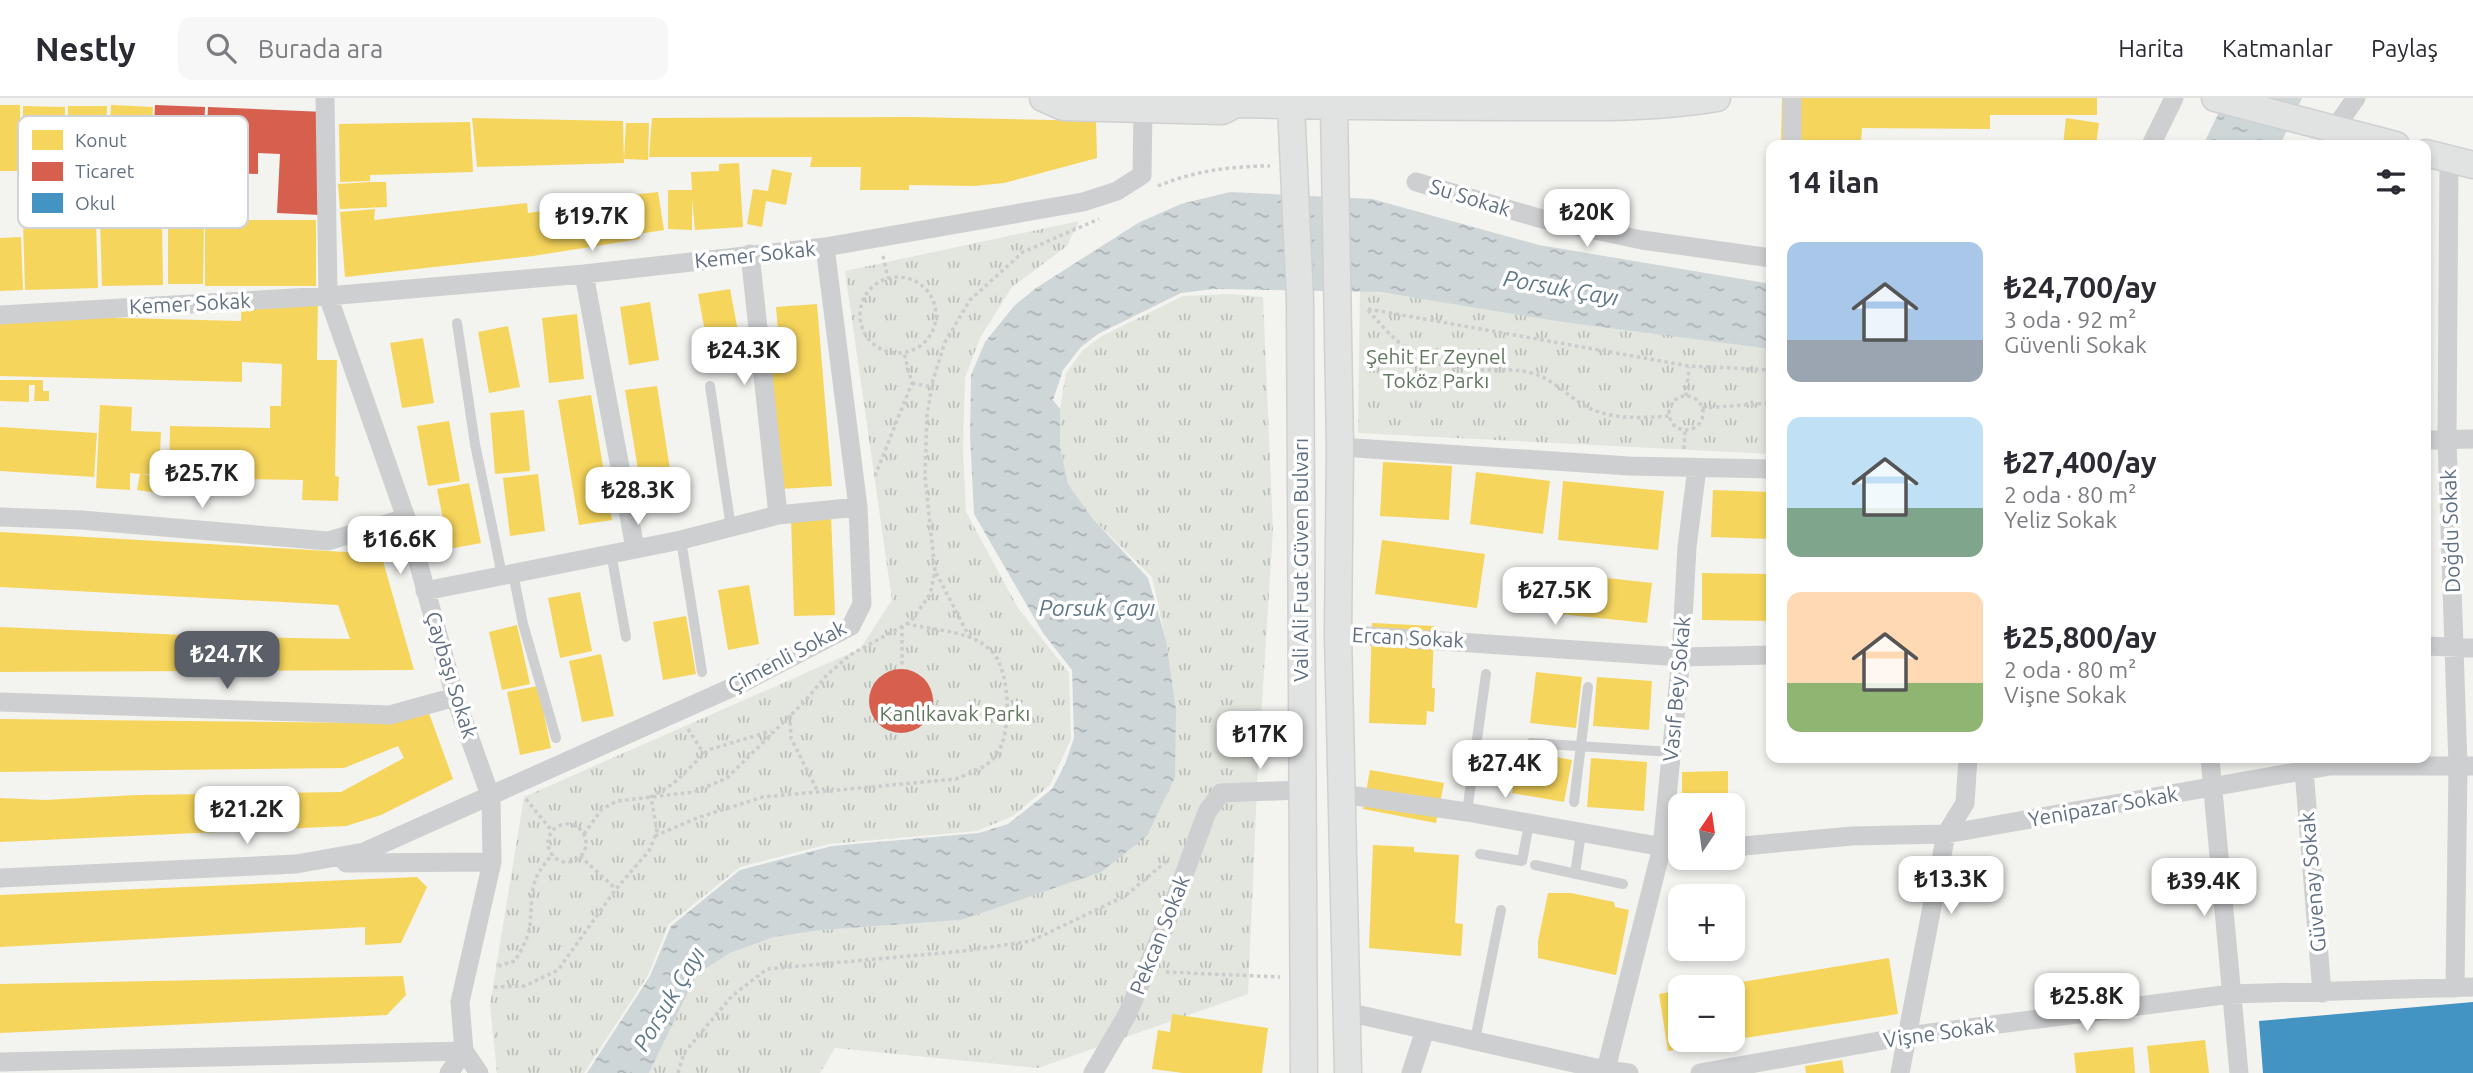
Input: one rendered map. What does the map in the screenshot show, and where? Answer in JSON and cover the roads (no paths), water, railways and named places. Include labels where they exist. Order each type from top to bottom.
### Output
[{"type":"main road","points":[[1043,98],[1063,107],[1222,111],[1229,101],[1334,107],[1555,102],[1691,103],[1717,98]]},
{"type":"main road","points":[[2215,98],[2331,137],[2355,140]]},
{"type":"main road","name":"Vali Ali Fuat Güven Bulvarı","points":[[1291,105],[1300,300],[1301,978],[1304,1073]]},
{"type":"main road","name":"Vali Ali Fuat Güven Bulvarı","points":[[1334,107],[1340,447],[1338,634],[1348,1073]]},
{"type":"street","name":"Çaybaşı Sokak","points":[[326,98],[328,296],[406,518],[456,697],[491,797],[492,862],[460,1002],[464,1051]]},
{"type":"street","points":[[1791,98],[1793,140]]},
{"type":"street","points":[[2153,140],[2174,98]]},
{"type":"street","points":[[2331,137],[2356,98]]},
{"type":"street","name":"Kemer Sokak","points":[[0,315],[328,296],[584,274],[825,247],[1083,202],[1117,191],[1142,175],[1143,109]]},
{"type":"street","name":"Doğdu Sokak","points":[[2449,159],[2447,440],[2464,648],[2464,988]]},
{"type":"street","name":"Su Sokak","points":[[1416,182],[1542,219],[1642,240],[1766,257]]},
{"type":"street","name":"Çimenli Sokak","points":[[296,864],[364,852],[742,683],[851,626],[862,604],[858,507],[825,247]]},
{"type":"street","points":[[750,254],[778,515]]},
{"type":"street","points":[[584,274],[635,548]]},
{"type":"street","points":[[2431,440],[2473,439]]},
{"type":"street","points":[[1340,447],[1697,468],[1766,469]]},
{"type":"street","name":"Vasıf Bey Sokak","points":[[1671,793],[1671,752],[1681,657],[1687,547],[1697,468]]},
{"type":"street","points":[[425,591],[681,540],[778,515],[858,507]]},
{"type":"street","points":[[0,517],[81,520],[328,541],[406,518]]},
{"type":"street","name":"Ercan Sokak","points":[[1338,634],[1681,657],[1766,655]]},
{"type":"street","points":[[2431,646],[2464,648]]},
{"type":"street","points":[[0,702],[378,715],[456,697]]},
{"type":"street","points":[[1900,1073],[1946,834],[1965,803],[1968,763]]},
{"type":"street","points":[[2210,763],[2239,1073]]},
{"type":"street","name":"Yenipazar Sokak","points":[[1745,846],[1852,836],[1946,834],[2213,789],[2330,766],[2466,766]]},
{"type":"street","name":"Güvenay Sokak","points":[[2304,770],[2322,993]]},
{"type":"street","name":"Pekcan Sokak","points":[[1093,1073],[1098,1069],[1127,1015],[1207,812],[1221,793],[1301,790]]},
{"type":"street","points":[[1342,794],[1467,812],[1668,848]]},
{"type":"street","name":"Vasıf Bey Sokak","points":[[1605,1072],[1668,859]]},
{"type":"street","points":[[0,878],[296,864],[492,862]]},
{"type":"street","name":"Vişne Sokak","points":[[1700,1073],[1907,1036],[2231,995],[2464,988]]},
{"type":"street","points":[[1347,1012],[1605,1072],[1629,1073]]},
{"type":"street","points":[[1410,1073],[1425,1030]]},
{"type":"street","points":[[0,1062],[464,1051]]},
{"type":"street","points":[[449,1073],[464,1051]]},
{"type":"street","points":[[464,1051],[479,1073]]},
{"type":"lane","points":[[457,323],[475,444],[508,574],[556,738]]},
{"type":"lane","points":[[710,386],[731,529]]},
{"type":"lane","points":[[681,540],[702,672]]},
{"type":"lane","points":[[611,554],[626,637]]},
{"type":"lane","points":[[1467,812],[1486,674]]},
{"type":"lane","points":[[1574,802],[1588,687]]},
{"type":"lane","points":[[1531,743],[1671,752]]},
{"type":"lane","points":[[1480,854],[1522,861],[1529,824]]},
{"type":"lane","points":[[1575,874],[1581,833]]},
{"type":"lane","points":[[1535,866],[1623,884]]},
{"type":"lane","points":[[1475,1040],[1501,910]]},
{"type":"water","points":[[2226,98],[2302,98],[2282,140],[2205,140]]},
{"type":"water","name":"Porsuk Çayı","points":[[1230,192],[1372,199],[1539,245],[1766,283],[1766,348],[1563,322],[1379,292],[1214,289],[1181,293],[1098,334],[1081,347],[1063,370],[1053,400],[1060,409],[1060,446],[1068,484],[1093,519],[1148,578],[1166,640],[1176,709],[1175,777],[1147,836],[1101,872],[961,920],[822,930],[774,937],[730,953],[697,974],[649,1073],[587,1073],[650,976],[671,926],[740,870],[832,846],[979,833],[1008,824],[1052,789],[1074,738],[1072,670],[1043,633],[974,514],[970,436],[971,375],[985,342],[1014,306],[1036,288],[1138,223],[1181,204]]},
{"type":"park label","name":"Şehit Er Zeynel Toköz Parkı","points":[[1436,369]]},
{"type":"park label","name":"Kanlıkavak Parkı","points":[[955,714]]}]
